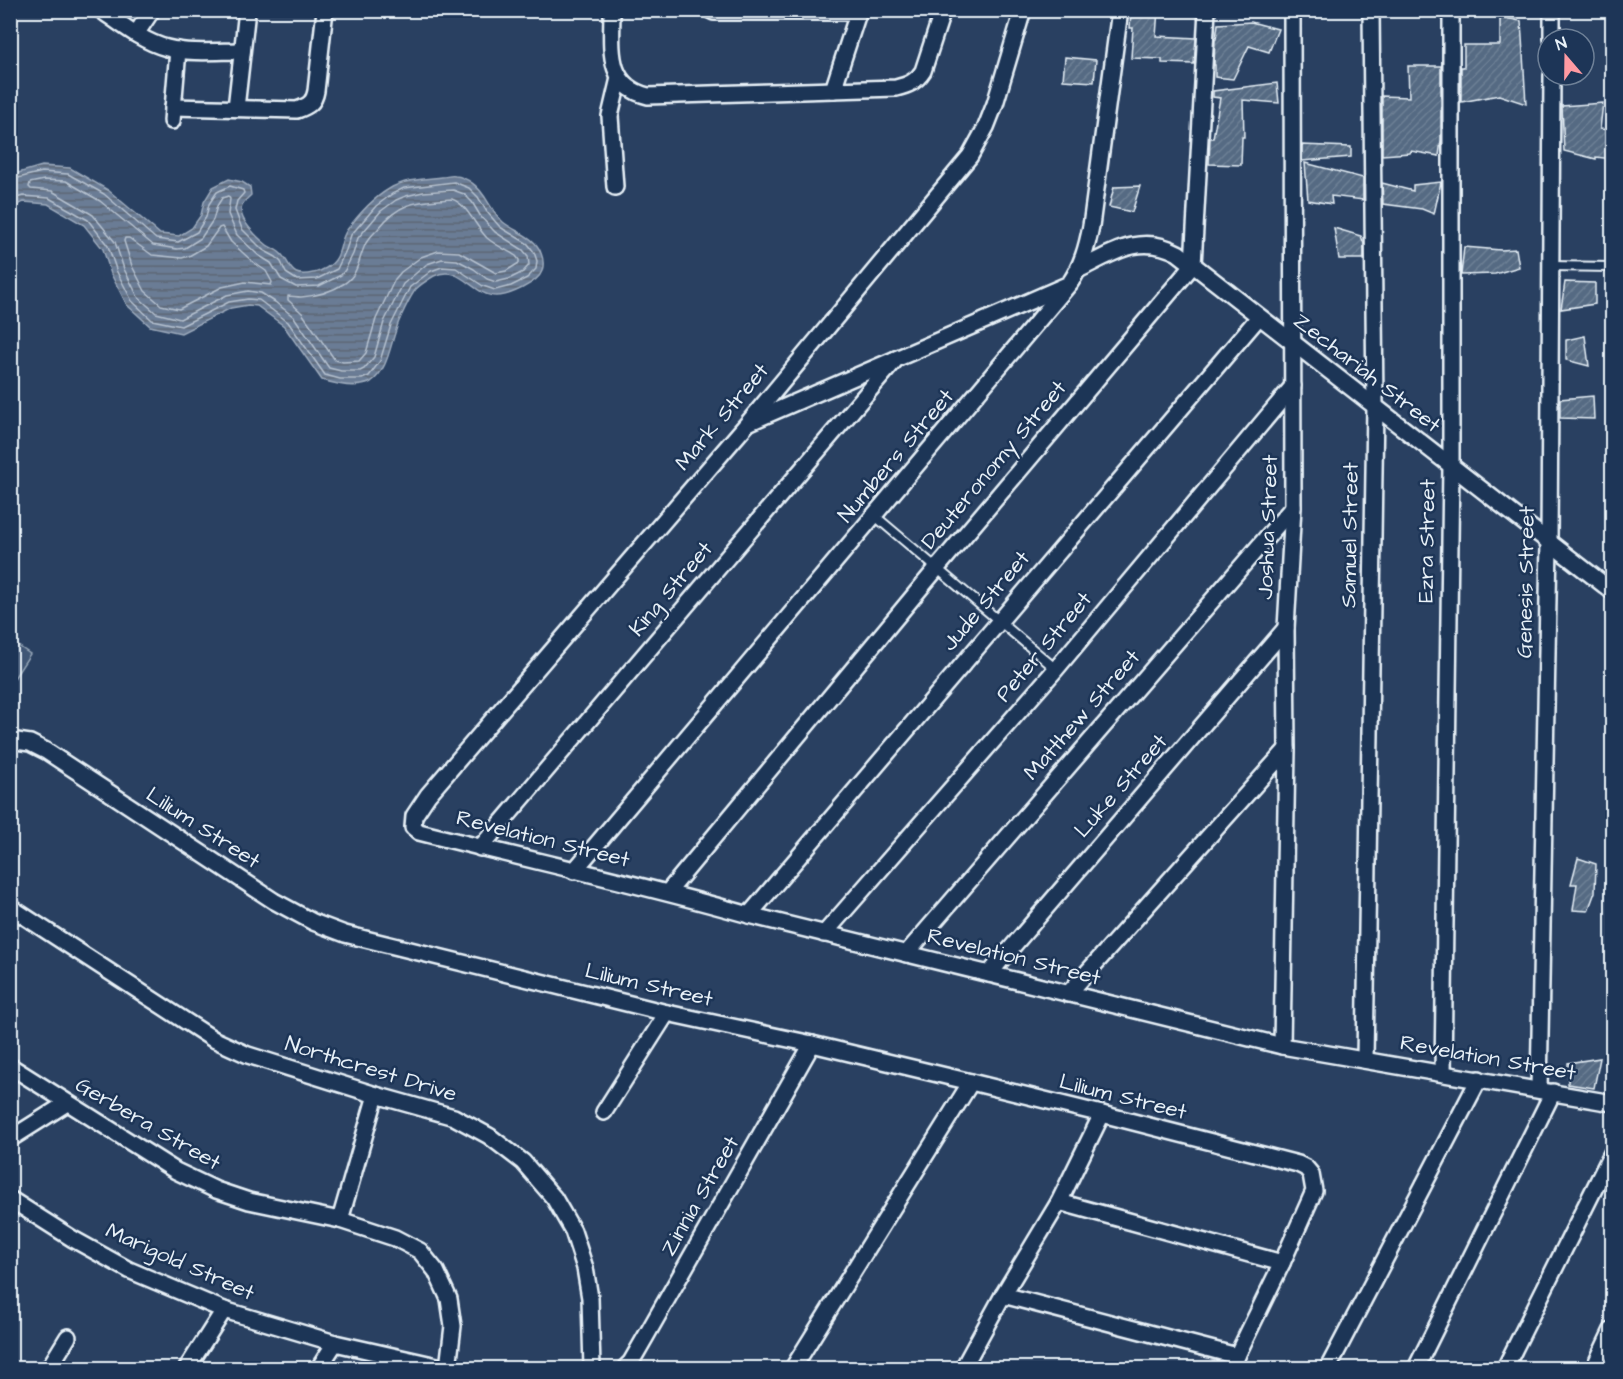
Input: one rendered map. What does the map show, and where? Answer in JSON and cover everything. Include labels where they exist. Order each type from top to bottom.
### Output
[{"type":"street","points":[[101,10],[136,34],[164,47],[178,50],[242,51]]},
{"type":"street","points":[[136,34],[152,10]]},
{"type":"street","points":[[236,108],[247,10]]},
{"type":"street","points":[[178,50],[172,114],[236,108],[297,110],[311,103],[315,98],[325,10]]},
{"type":"street","points":[[612,10],[614,67],[627,87],[636,93],[648,96],[896,88],[918,78],[943,10]]},
{"type":"street","points":[[710,10],[714,12],[858,11],[833,90]]},
{"type":"street","name":"Mark Street","points":[[413,827],[414,816],[428,795],[748,423],[970,156],[986,127],[995,104],[1023,10]]},
{"type":"street","name":"Numbers Street","points":[[574,871],[875,516],[1080,269],[1091,226],[1120,10]]},
{"type":"street","points":[[1193,265],[1207,10]]},
{"type":"street","name":"Joshua Street","points":[[1282,1046],[1287,749],[1286,627],[1293,507],[1292,10]]},
{"type":"street","name":"Samuel Street","points":[[1365,1060],[1375,406],[1371,10]]},
{"type":"street","name":"Ezra Street","points":[[1443,1073],[1451,466],[1451,10]]},
{"type":"street","points":[[1552,10],[1552,27]]},
{"type":"street","points":[[615,187],[610,116],[620,78]]},
{"type":"street","name":"Genesis Street","points":[[1546,1091],[1552,87]]},
{"type":"street","name":"Zechariah Street","points":[[1080,269],[1119,250],[1136,245],[1151,244],[1167,247],[1178,253],[1612,591]]},
{"type":"street","name":"Deuteronomy Street","points":[[668,892],[1193,265]]},
{"type":"street","points":[[748,423],[1070,283]]},
{"type":"street","name":"Jude Street","points":[[749,915],[1258,317]]},
{"type":"street","name":"King Street","points":[[480,848],[896,359]]},
{"type":"street","name":"Peter Street","points":[[824,934],[1056,669],[1293,386]]},
{"type":"street","name":"Matthew Street","points":[[906,954],[1293,507]]},
{"type":"street","name":"Luke Street","points":[[989,974],[1286,627]]},
{"type":"street","name":"Lilium Street","points":[[10,741],[30,743],[46,751],[274,901],[313,922],[345,934],[667,1013],[812,1044],[971,1082],[1298,1164],[1311,1174],[1314,1191],[1282,1263]]},
{"type":"street","points":[[1068,994],[1287,749]]},
{"type":"street","name":"Revelation Street","points":[[413,827],[419,832],[480,848],[668,892],[824,934],[1282,1046],[1612,1102]]},
{"type":"street","name":"Northcrest Drive","points":[[10,907],[213,1039],[248,1054],[454,1117],[489,1136],[523,1162],[554,1198],[573,1231],[585,1268],[590,1298],[592,1368]]},
{"type":"street","points":[[604,1112],[667,1013]]},
{"type":"street","name":"Zinnia Street","points":[[625,1368],[631,1362],[812,1044]]},
{"type":"street","name":"Gerbera Street","points":[[10,1066],[176,1171],[216,1190],[249,1201],[339,1220],[395,1238],[420,1251],[436,1271],[449,1299],[453,1326],[447,1368]]},
{"type":"street","points":[[1328,1368],[1479,1079]]},
{"type":"street","points":[[793,1368],[971,1082]]},
{"type":"street","points":[[1416,1368],[1546,1091]]},
{"type":"street","points":[[339,1220],[376,1095]]},
{"type":"street","points":[[10,1139],[67,1103]]},
{"type":"street","points":[[963,1368],[1003,1295],[1059,1202],[1102,1114]]},
{"type":"street","points":[[1505,1368],[1612,1153]]},
{"type":"street","name":"Marigold Street","points":[[10,1199],[73,1239],[129,1269],[224,1310],[335,1343],[447,1368]]},
{"type":"street","points":[[1003,1295],[1234,1362],[1282,1263],[1059,1202]]},
{"type":"street","points":[[187,1368],[224,1310]]},
{"type":"street","points":[[1594,1368],[1612,1330]]},
{"type":"street","points":[[49,1368],[68,1337]]},
{"type":"street","points":[[319,1368],[335,1343]]},
{"type":"lane","points":[[1550,266],[1612,267]]},
{"type":"lane","points":[[875,516],[1056,669]]},
{"type":"shaded area","points":[[11,641],[30,654],[11,683]]},
{"type":"water","points":[[42,166],[70,168],[108,190],[160,234],[179,236],[192,228],[201,215],[204,202],[213,187],[229,179],[242,182],[250,187],[251,195],[242,205],[242,216],[245,222],[258,238],[279,252],[292,269],[299,274],[318,272],[331,264],[338,255],[347,230],[366,207],[383,193],[408,181],[457,176],[467,179],[477,187],[503,222],[534,242],[542,255],[543,269],[539,276],[529,284],[496,296],[488,295],[451,274],[443,273],[434,276],[418,287],[411,297],[399,321],[381,372],[366,384],[333,383],[322,380],[284,326],[257,306],[231,308],[181,333],[150,326],[127,305],[111,274],[103,249],[84,225],[48,204],[24,202],[11,207],[11,175]]},
{"type":"building","points":[[1131,10],[1158,10],[1156,36],[1196,38],[1194,64],[1162,63],[1162,59],[1131,58],[1133,28],[1130,28]]},
{"type":"building","points":[[1500,17],[1521,21],[1526,104],[1499,95],[1461,102],[1461,67],[1464,67],[1464,45],[1500,45]]},
{"type":"building","points":[[1251,22],[1278,29],[1269,52],[1249,46],[1233,79],[1215,77],[1215,39],[1218,24]]},
{"type":"building","points":[[1065,57],[1096,60],[1094,82],[1063,80]]},
{"type":"building","points":[[1408,66],[1441,66],[1439,156],[1411,151],[1410,153],[1382,155],[1382,96],[1409,97]]},
{"type":"building","points":[[1277,83],[1279,103],[1243,100],[1244,137],[1242,137],[1241,165],[1209,164],[1210,138],[1213,138],[1220,98],[1213,97],[1213,91]]},
{"type":"building","points":[[1603,103],[1600,129],[1612,130],[1612,159],[1596,157],[1596,159],[1564,151],[1562,106]]},
{"type":"building","points":[[1302,145],[1351,147],[1351,157],[1302,161]]},
{"type":"building","points":[[1305,163],[1363,178],[1363,200],[1331,196],[1332,204],[1308,200]]},
{"type":"building","points":[[1441,182],[1434,214],[1422,209],[1383,204],[1382,183],[1413,191],[1413,185]]},
{"type":"building","points":[[1140,186],[1132,212],[1109,207],[1114,187]]},
{"type":"building","points":[[1334,228],[1361,236],[1364,244],[1364,259],[1339,259]]},
{"type":"building","points":[[1464,247],[1516,249],[1519,267],[1495,274],[1461,275]]},
{"type":"building","points":[[1565,282],[1595,283],[1595,304],[1561,309]]},
{"type":"building","points":[[1585,336],[1589,366],[1566,360],[1566,340]]},
{"type":"building","points":[[1593,396],[1594,419],[1560,418],[1560,399]]},
{"type":"building","points":[[1578,858],[1596,864],[1595,892],[1588,911],[1573,910],[1577,884],[1571,884]]},
{"type":"building","points":[[1600,1058],[1594,1088],[1568,1084],[1568,1063]]}]
